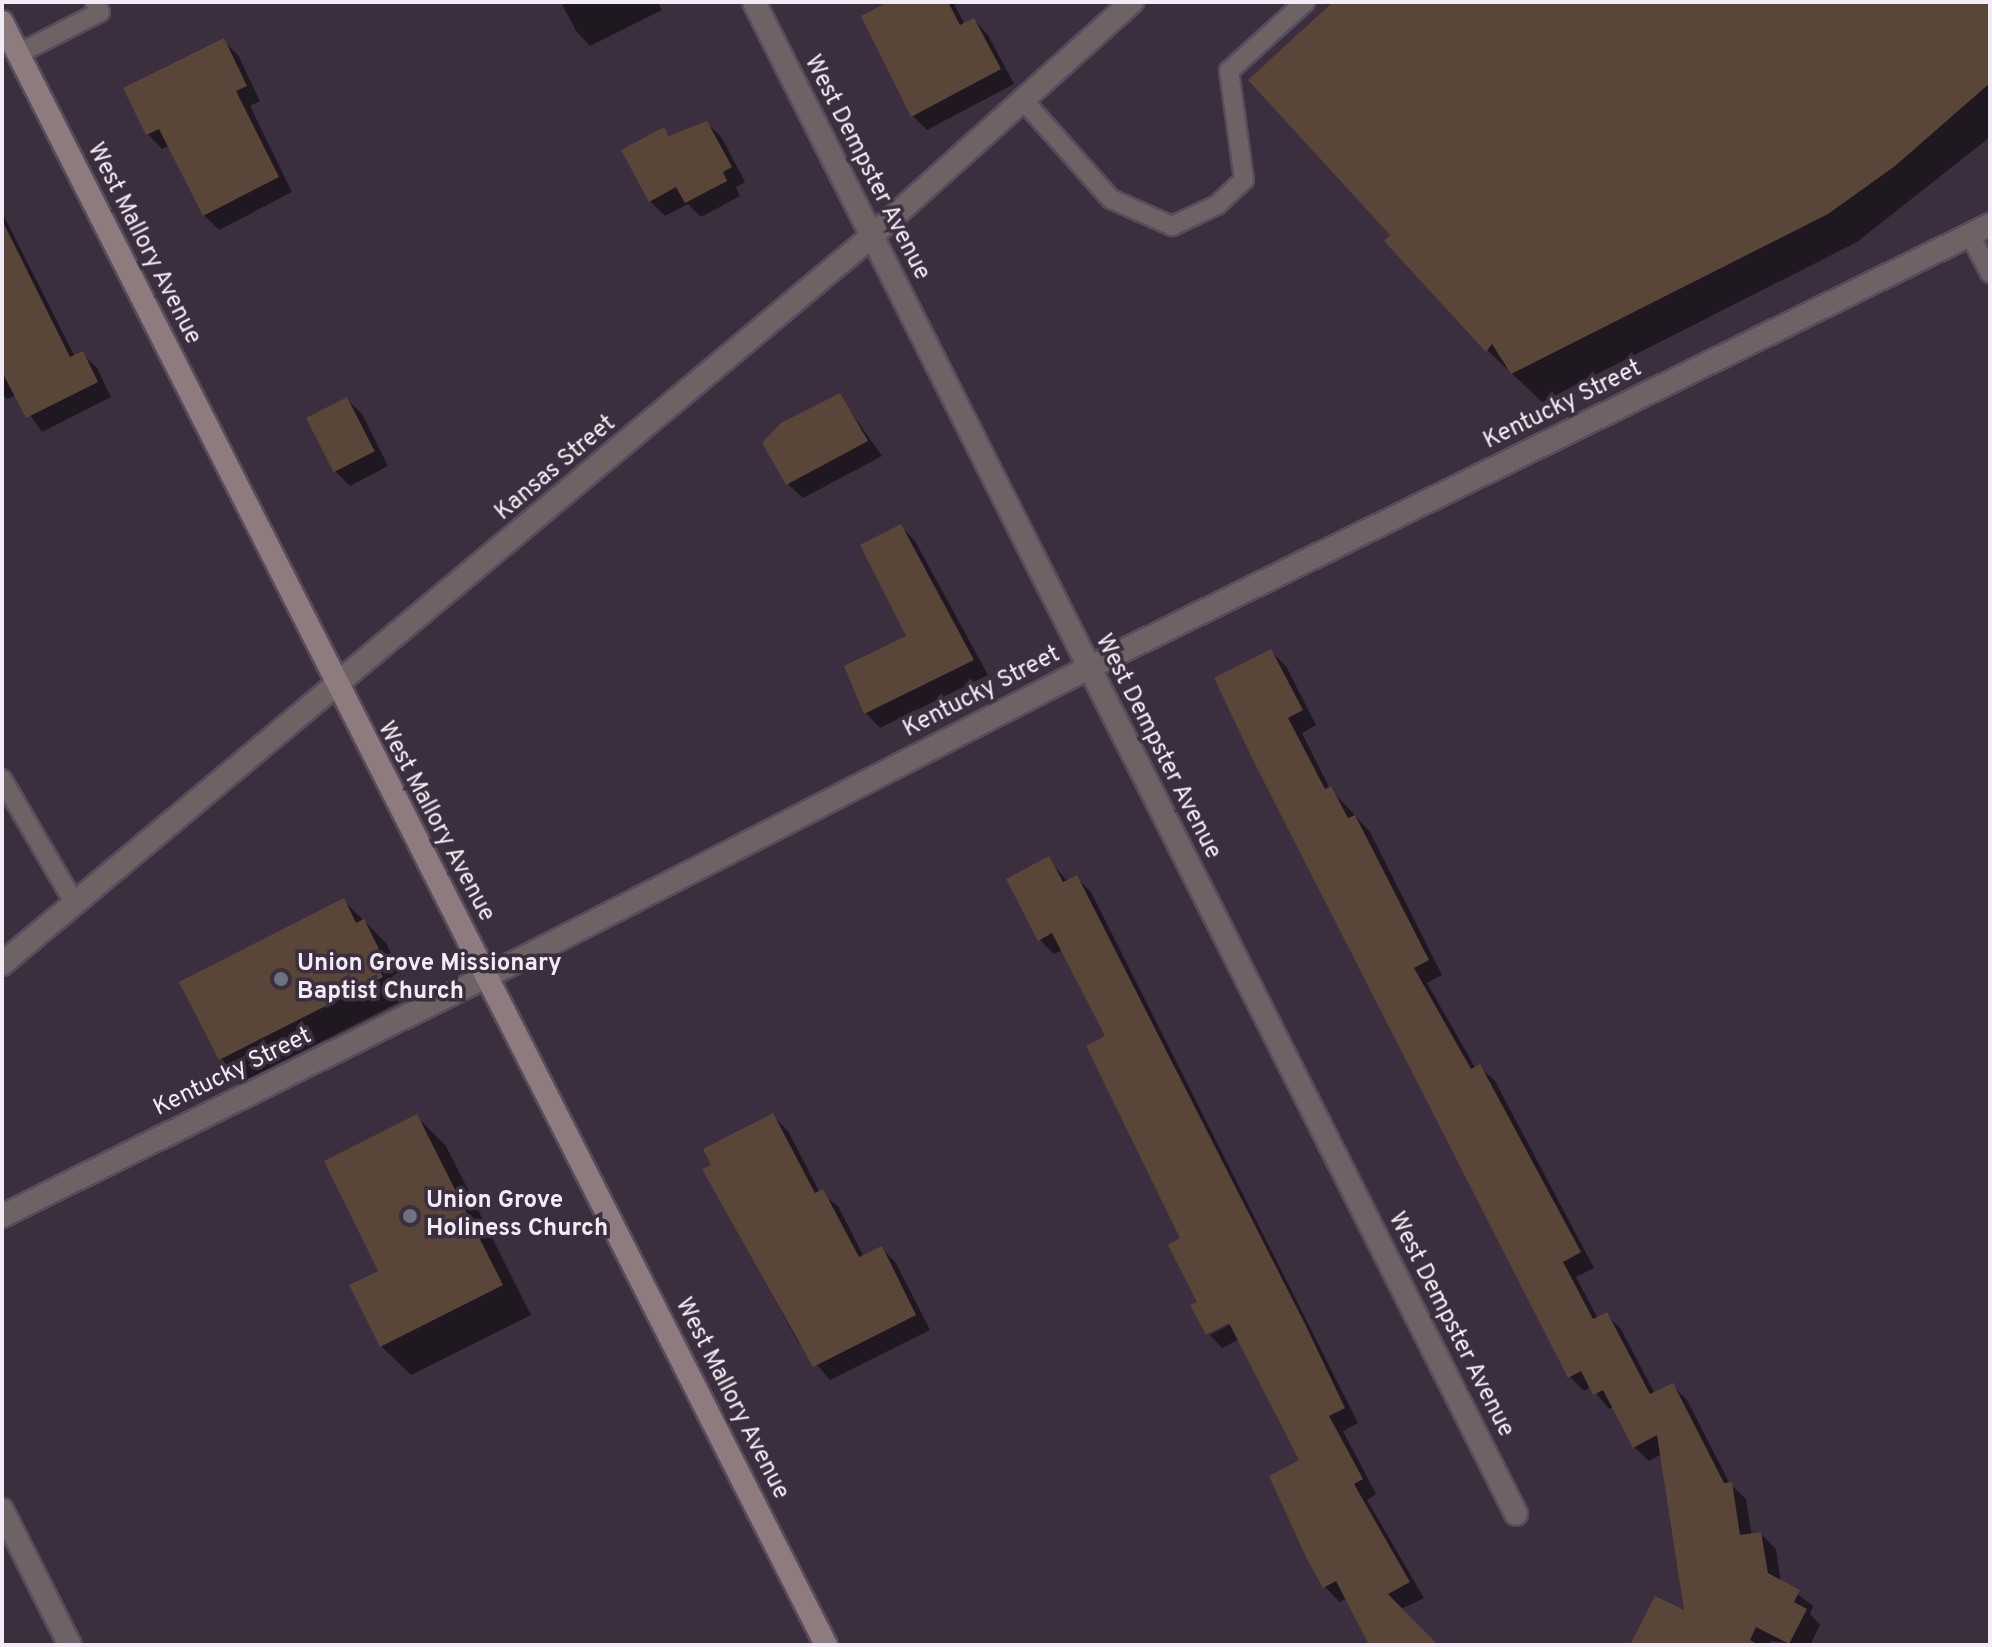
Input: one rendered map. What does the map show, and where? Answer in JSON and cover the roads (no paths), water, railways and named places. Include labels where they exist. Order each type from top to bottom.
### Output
[{"type":"main road","name":"West Mallory Avenue","points":[[2,22],[336,689],[826,1645]]},
{"type":"street","name":"West Dempster Avenue","points":[[754,2],[1516,1514]]},
{"type":"street","name":"Kansas Street","points":[[2,964],[336,689],[872,236],[1132,2]]},
{"type":"street","name":"Kentucky Street","points":[[2,1216],[486,977],[1088,668],[1980,230]]},
{"type":"street","points":[[2,1510],[70,1645]]},
{"type":"lane","points":[[18,54],[100,12],[95,2]]},
{"type":"lane","points":[[1023,100],[1111,199],[1172,226],[1217,205],[1244,180],[1229,71],[1305,2]]},
{"type":"lane","points":[[1980,230],[1990,273]]},
{"type":"lane","points":[[2,779],[28,832],[75,904]]},
{"type":"place","name":"Union Grove Missionary Baptist Church","points":[[281,979]]},
{"type":"place","name":"Union Grove Holiness Church","points":[[410,1216]]}]
